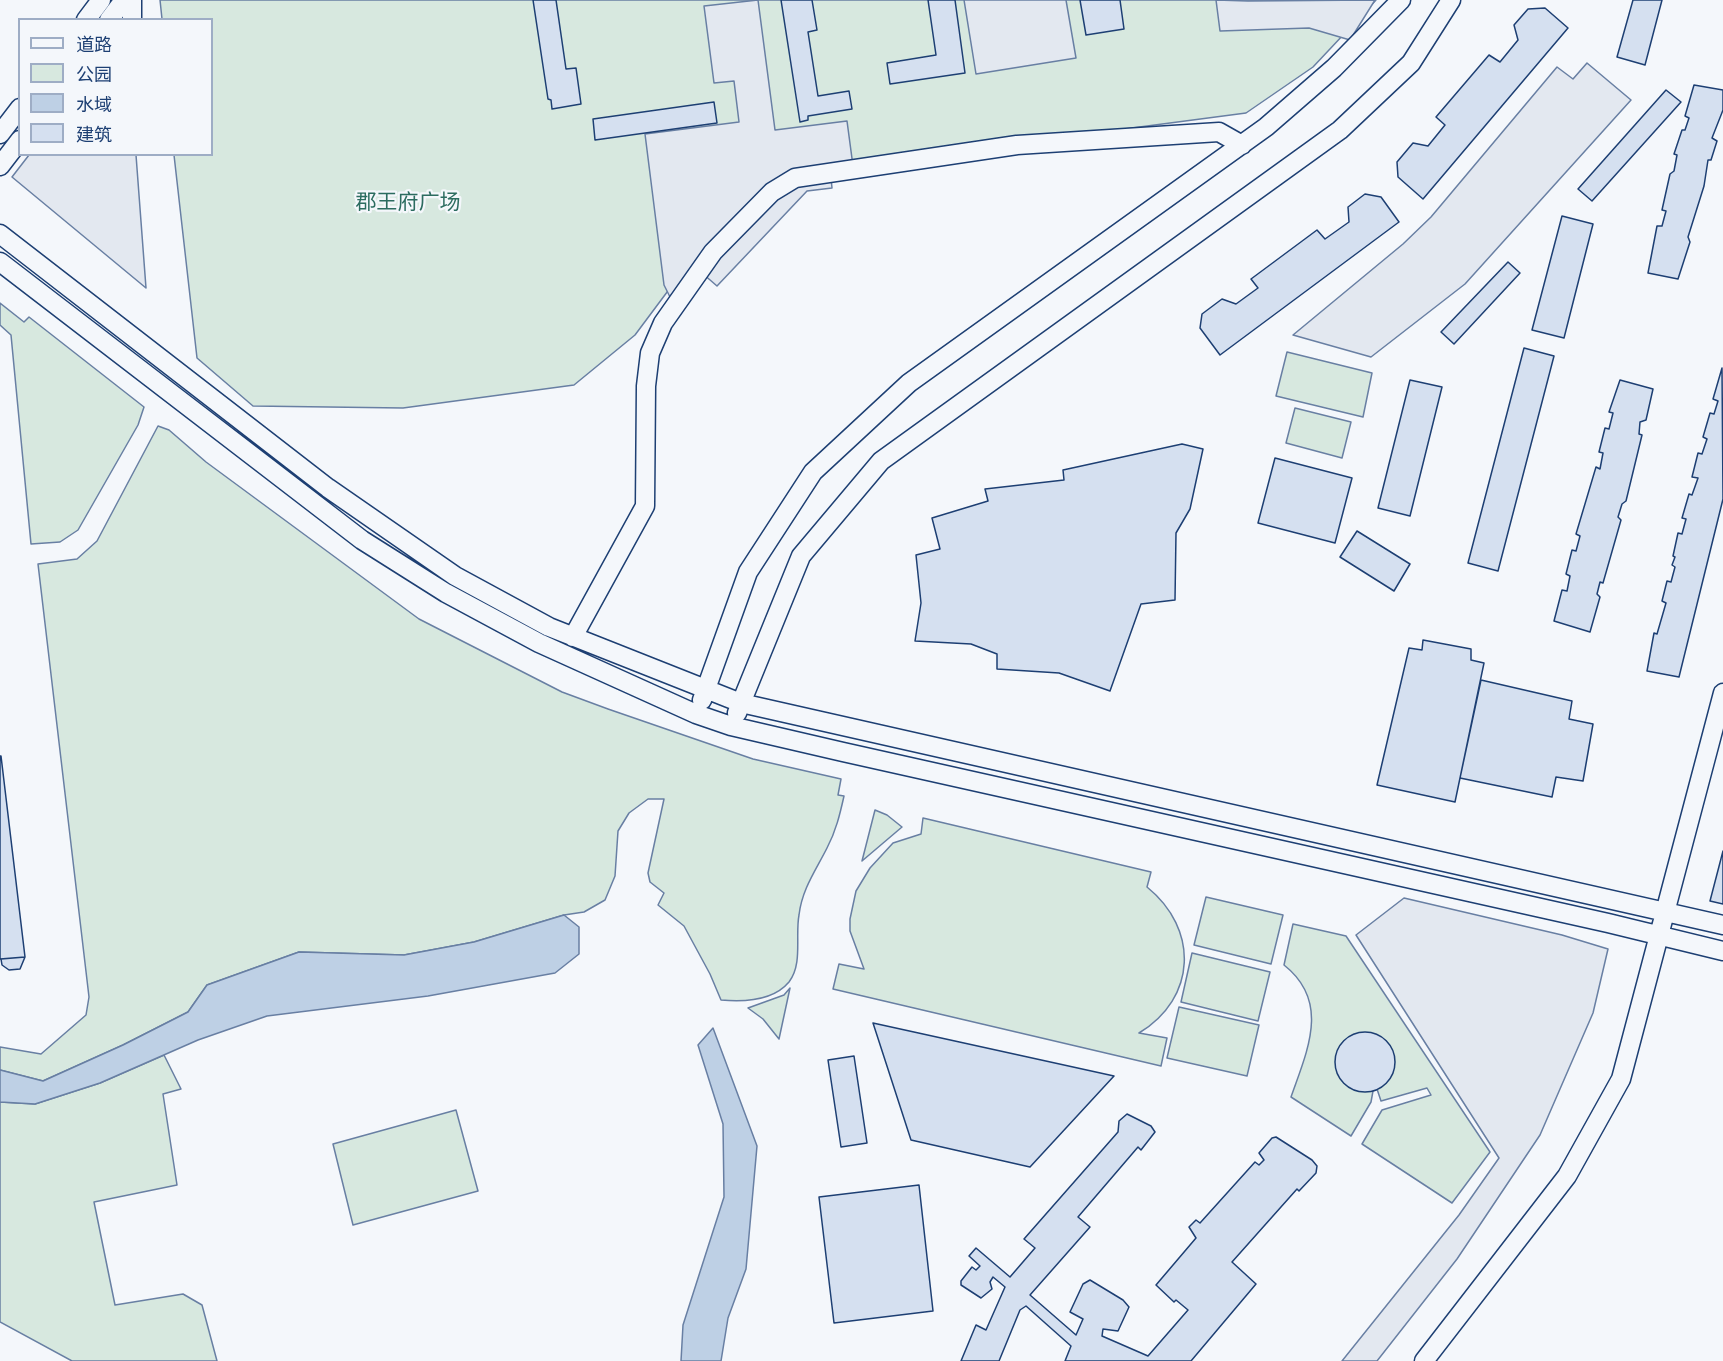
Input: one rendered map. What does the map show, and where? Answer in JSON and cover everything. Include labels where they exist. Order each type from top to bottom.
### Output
[{"type":"street","points":[[88,18],[101,0]]},
{"type":"street","points":[[110,18],[124,0]]},
{"type":"street","points":[[132,0],[132,18]]},
{"type":"street","points":[[696,714],[748,572],[813,472],[909,383],[1242,144],[1335,69],[1401,0]]},
{"type":"street","points":[[731,726],[801,556],[881,460],[1340,130],[1411,63],[1450,0]]},
{"type":"street","points":[[0,134],[18,111]]},
{"type":"street","points":[[573,637],[645,506],[646,386],[650,353],[663,323],[713,252],[772,192],[795,178],[1017,145],[1219,132],[1242,144]]},
{"type":"street","points":[[0,166],[18,143]]},
{"type":"street","points":[[0,234],[337,494],[455,576],[549,627],[573,637],[741,703],[1723,925]]},
{"type":"street","points":[[0,262],[362,540],[446,593],[539,643],[696,714],[731,726],[1723,951]]},
{"type":"street","points":[[1424,1361],[1573,1166],[1621,1078],[1723,693]]},
{"type":"green space","name":"郡王府广场","points":[[160,0],[1376,0],[1313,67],[1246,113],[843,166],[688,264],[635,335],[574,385],[403,408],[253,406],[197,358],[174,156],[213,156],[213,18],[162,18]]},
{"type":"green space","points":[[0,303],[24,322],[29,317],[144,407],[138,425],[78,530],[60,542],[31,544],[11,335],[0,325]]},
{"type":"green space","points":[[1287,352],[1372,373],[1363,417],[1276,396]]},
{"type":"green space","points":[[1295,408],[1351,422],[1342,458],[1286,443]]},
{"type":"green space","points":[[158,426],[169,430],[206,462],[419,619],[562,692],[753,759],[841,779],[838,795],[844,796],[837,822],[830,842],[806,888],[801,906],[796,967],[789,982],[766,997],[739,1001],[721,1000],[684,926],[658,905],[664,893],[650,882],[648,873],[664,799],[648,799],[629,813],[618,831],[615,876],[605,900],[584,912],[564,915],[474,942],[404,955],[299,952],[207,985],[188,1012],[123,1045],[43,1081],[0,1070],[0,1047],[41,1054],[86,1015],[89,997],[38,564],[77,559],[97,541]]},
{"type":"green space","points":[[875,810],[887,815],[902,827],[862,861]]},
{"type":"green space","points":[[923,818],[1151,872],[1147,887],[1164,904],[1176,923],[1183,942],[1184,963],[1181,982],[1172,1001],[1158,1018],[1139,1033],[1167,1038],[1161,1066],[833,989],[839,964],[864,969],[850,931],[856,891],[870,868],[893,843],[921,834]]},
{"type":"green space","points":[[1206,897],[1283,915],[1271,964],[1194,945]]},
{"type":"green space","points":[[1293,924],[1346,936],[1490,1152],[1452,1203],[1362,1144],[1382,1110],[1431,1095],[1427,1088],[1381,1101],[1377,1089],[1373,1091],[1371,1102],[1351,1136],[1291,1097],[1308,1045],[1311,1028],[1311,1011],[1307,995],[1298,979],[1284,965]]},
{"type":"green space","points":[[1192,953],[1270,972],[1258,1021],[1181,1002]]},
{"type":"green space","points":[[790,988],[779,1039],[763,1019],[748,1008],[784,995]]},
{"type":"green space","points":[[1179,1007],[1259,1025],[1247,1076],[1167,1058]]},
{"type":"green space","points":[[164,1055],[181,1089],[163,1094],[177,1185],[94,1202],[115,1305],[183,1294],[202,1305],[217,1361],[72,1361],[0,1322],[0,1102],[35,1104],[100,1083]]},
{"type":"green space","points":[[456,1110],[478,1191],[353,1225],[333,1144]]},
{"type":"shaded area","points":[[758,0],[775,130],[847,121],[853,166],[830,169],[832,188],[807,191],[717,286],[702,273],[673,303],[664,285],[645,134],[739,122],[734,81],[714,83],[704,6]]},
{"type":"shaded area","points":[[964,0],[1066,0],[1076,58],[976,74]]},
{"type":"shaded area","points":[[1216,0],[1375,0],[1350,40],[1309,28],[1220,31]]},
{"type":"shaded area","points":[[1587,63],[1631,100],[1465,284],[1371,357],[1293,335],[1403,244],[1431,217],[1557,67],[1573,79]]},
{"type":"shaded area","points":[[28,156],[136,156],[146,288],[12,177]]},
{"type":"shaded area","points":[[1404,898],[1562,935],[1608,949],[1593,1013],[1540,1135],[1457,1259],[1377,1361],[1342,1361],[1459,1215],[1499,1158],[1356,935]]},
{"type":"water","points":[[564,915],[579,927],[579,954],[555,973],[428,996],[267,1016],[198,1040],[100,1083],[35,1104],[0,1102],[0,1070],[43,1081],[123,1045],[188,1012],[207,985],[299,952],[404,955],[474,942]]},
{"type":"water","points":[[713,1028],[757,1146],[746,1269],[728,1318],[721,1361],[681,1361],[683,1325],[724,1197],[723,1124],[698,1045]]},
{"type":"building","points":[[533,0],[556,0],[566,69],[576,68],[581,104],[552,109],[551,100],[548,99]]},
{"type":"building","points":[[781,0],[812,0],[817,30],[808,32],[818,96],[849,91],[852,109],[808,116],[808,120],[800,122]]},
{"type":"building","points":[[928,0],[955,0],[965,73],[890,84],[887,63],[936,55]]},
{"type":"building","points":[[1080,0],[1120,0],[1124,29],[1086,35]]},
{"type":"building","points":[[1633,0],[1662,0],[1645,65],[1617,57]]},
{"type":"building","points":[[1545,8],[1568,28],[1423,199],[1398,177],[1397,162],[1413,143],[1428,146],[1445,125],[1436,117],[1489,55],[1500,62],[1518,40],[1514,25],[1528,9]]},
{"type":"building","points":[[1694,85],[1723,90],[1723,110],[1712,138],[1717,141],[1711,160],[1708,160],[1704,186],[1688,237],[1690,242],[1678,279],[1648,273],[1657,226],[1662,226],[1666,211],[1662,210],[1670,174],[1674,171],[1677,155],[1674,154],[1682,130],[1685,130],[1689,118],[1685,116]]},
{"type":"building","points":[[1666,90],[1681,102],[1592,201],[1578,189]]},
{"type":"building","points":[[714,102],[717,123],[595,140],[593,119]]},
{"type":"building","points":[[1365,194],[1381,197],[1399,222],[1220,355],[1200,328],[1202,314],[1222,299],[1236,304],[1258,288],[1251,279],[1317,230],[1325,239],[1349,222],[1348,207]]},
{"type":"building","points":[[1562,216],[1593,224],[1564,338],[1532,330]]},
{"type":"building","points":[[1508,262],[1520,273],[1454,344],[1441,332]]},
{"type":"building","points":[[1524,348],[1554,356],[1498,571],[1468,563]]},
{"type":"building","points":[[1722,368],[1723,499],[1679,677],[1647,671],[1654,633],[1657,634],[1666,603],[1662,601],[1667,581],[1671,582],[1675,567],[1672,565],[1678,533],[1682,534],[1686,519],[1682,518],[1689,494],[1692,495],[1698,478],[1692,477],[1698,453],[1702,454],[1707,439],[1703,437],[1710,413],[1714,414],[1718,401],[1713,399]]},
{"type":"building","points":[[1410,380],[1442,387],[1410,516],[1378,508]]},
{"type":"building","points":[[1620,380],[1653,389],[1646,420],[1640,422],[1639,434],[1642,435],[1626,501],[1622,504],[1618,517],[1621,520],[1603,583],[1600,582],[1597,594],[1600,597],[1590,632],[1554,621],[1562,590],[1567,591],[1570,576],[1566,574],[1572,550],[1576,551],[1580,536],[1576,534],[1596,467],[1600,469],[1603,453],[1599,452],[1605,428],[1609,429],[1613,413],[1609,412]]},
{"type":"building","points":[[1182,444],[1203,449],[1190,509],[1176,533],[1175,600],[1141,604],[1110,691],[1059,673],[997,669],[997,654],[971,644],[915,641],[921,603],[916,555],[940,549],[932,518],[988,501],[985,489],[1064,480],[1063,470]]},
{"type":"building","points":[[1275,458],[1352,478],[1335,543],[1258,523]]},
{"type":"building","points":[[1357,531],[1410,564],[1394,591],[1340,557]]},
{"type":"building","points":[[1423,640],[1471,649],[1471,660],[1484,663],[1455,802],[1377,785],[1409,648],[1422,650]]},
{"type":"building","points":[[1481,680],[1572,701],[1569,719],[1593,724],[1583,781],[1556,777],[1552,797],[1460,778]]},
{"type":"building","points":[[0,756],[25,957],[0,959]]},
{"type":"building","points":[[1723,851],[1723,904],[1710,901]]},
{"type":"building","points":[[25,957],[20,969],[9,970],[2,965],[1,959]]},
{"type":"building","points":[[873,1023],[1114,1076],[1030,1167],[911,1140]]},
{"type":"building","points":[[1365,1032],[1382,1037],[1390,1045],[1395,1062],[1390,1079],[1382,1087],[1365,1092],[1348,1087],[1340,1079],[1335,1062],[1340,1045],[1348,1037]]},
{"type":"building","points":[[854,1056],[867,1143],[841,1147],[828,1060]]},
{"type":"building","points":[[1127,1114],[1151,1126],[1155,1132],[1141,1150],[1138,1147],[1078,1217],[1090,1227],[1030,1295],[1076,1335],[1083,1319],[1070,1312],[1083,1284],[1090,1280],[1123,1300],[1129,1307],[1118,1331],[1103,1329],[1102,1336],[1148,1356],[1188,1310],[1176,1300],[1174,1302],[1156,1285],[1196,1238],[1189,1227],[1196,1220],[1200,1223],[1255,1162],[1259,1165],[1264,1160],[1259,1153],[1272,1138],[1276,1137],[1312,1160],[1317,1166],[1316,1173],[1299,1191],[1297,1189],[1232,1262],[1256,1284],[1191,1361],[1065,1361],[1071,1346],[1026,1306],[1020,1310],[999,1361],[961,1361],[976,1325],[986,1330],[1005,1287],[993,1277],[990,1282],[992,1289],[981,1298],[961,1285],[961,1281],[972,1267],[976,1270],[980,1266],[969,1256],[976,1248],[1010,1277],[1035,1248],[1024,1239],[1118,1132],[1119,1121]]},
{"type":"building","points":[[919,1185],[933,1311],[834,1323],[819,1197]]}]
